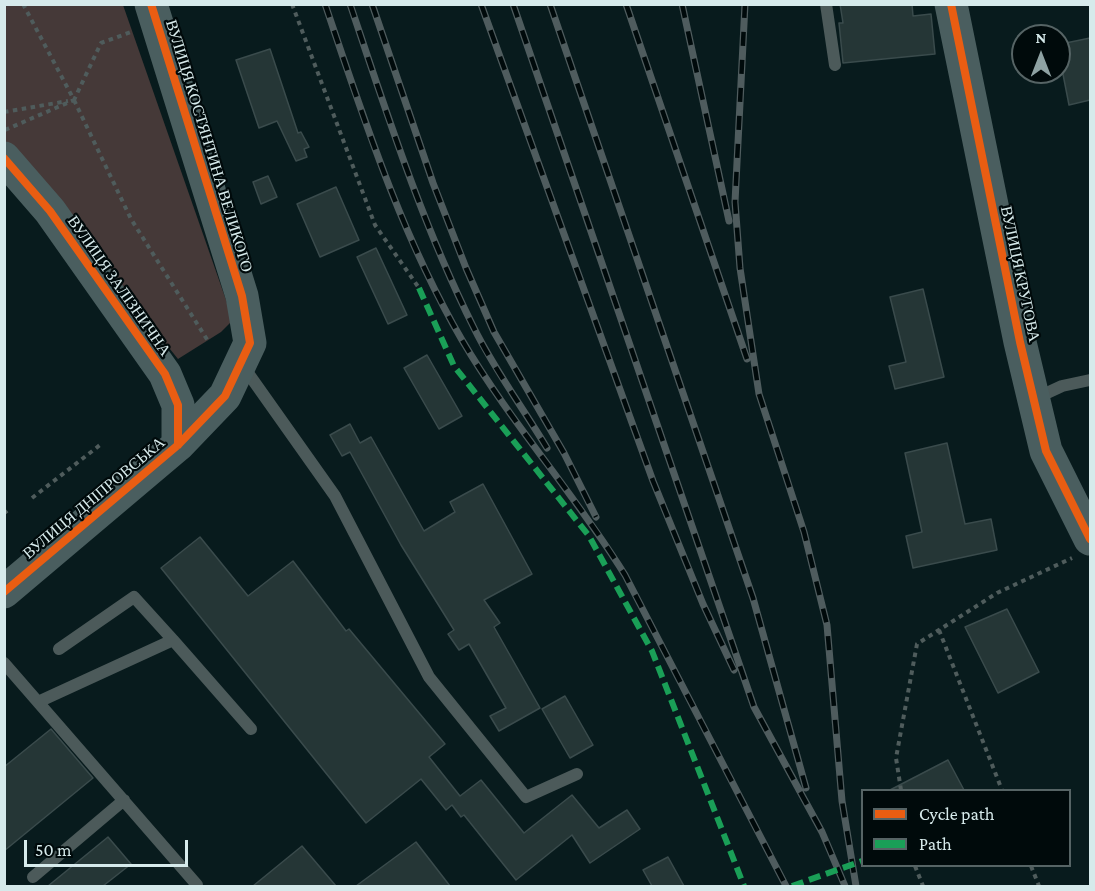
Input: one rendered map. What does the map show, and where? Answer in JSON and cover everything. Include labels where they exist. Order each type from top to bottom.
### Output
[{"type":"street","name":"ВУЛИЦЯ КОСТЯНТИНА ВЕЛИКОГО","points":[[151,4],[242,296]]},
{"type":"street","name":"ВУЛИЦЯ КРУГОВА","points":[[951,4],[1033,400],[1046,451],[1085,547]]},
{"type":"street","name":"ВУЛИЦЯ ЗАЛІЗНИЧНА","points":[[4,158],[50,211],[165,374],[178,405],[178,445]]},
{"type":"street","name":"ВУЛИЦЯ ДНІПРОВСЬКА","points":[[4,592],[178,445],[225,396],[250,343],[242,296]]},
{"type":"lane","points":[[826,4],[836,65]]},
{"type":"lane","points":[[241,363],[335,496],[429,677],[526,797],[578,774]]},
{"type":"lane","points":[[1033,400],[1062,386],[1090,380]]},
{"type":"lane","points":[[59,649],[134,597],[251,729]]},
{"type":"lane","points":[[38,702],[173,640]]},
{"type":"lane","points":[[4,663],[197,885],[195,886]]},
{"type":"lane","points":[[33,877],[124,800]]},
{"type":"path","points":[[23,4],[74,100],[131,219],[208,341]]},
{"type":"path","points":[[292,4],[375,225],[419,288]]},
{"type":"path","points":[[4,130],[74,100],[100,43],[131,32]]},
{"type":"path","points":[[4,112],[74,100]]},
{"type":"path","points":[[32,498],[100,445]]},
{"type":"path","points":[[4,510],[9,516]]},
{"type":"path","points":[[901,789],[896,758],[917,644],[997,593],[1085,547]]},
{"type":"path","points":[[939,630],[1002,789]]},
{"type":"path","points":[[915,867],[923,886]]},
{"type":"path","points":[[1031,867],[1040,886]]},
{"type":"shaded area","points":[[5,5],[123,5],[233,320],[221,332],[178,359],[5,144]]},
{"type":"building","points":[[840,4],[912,4],[913,16],[931,14],[935,54],[843,63],[839,23],[843,23]]},
{"type":"building","points":[[1090,38],[1090,100],[1069,105],[1065,84],[1071,84],[1071,42]]},
{"type":"building","points":[[270,49],[298,133],[301,132],[309,147],[304,149],[307,157],[296,161],[277,121],[259,128],[236,60]]},
{"type":"building","points":[[268,176],[277,197],[261,204],[253,182]]},
{"type":"building","points":[[336,187],[359,240],[320,257],[297,204]]},
{"type":"building","points":[[376,248],[407,315],[388,324],[357,257]]},
{"type":"building","points":[[923,289],[944,377],[895,389],[889,366],[906,362],[890,297]]},
{"type":"building","points":[[427,355],[462,416],[439,429],[404,368]]},
{"type":"building","points":[[350,424],[360,443],[371,437],[424,531],[455,512],[450,502],[483,484],[532,574],[484,600],[500,623],[494,627],[540,708],[499,731],[490,716],[506,708],[469,644],[459,650],[448,634],[454,630],[401,545],[350,452],[342,456],[330,435]]},
{"type":"building","points":[[947,443],[965,524],[991,519],[997,550],[913,568],[906,536],[922,532],[905,453]]},
{"type":"building","points":[[200,537],[248,596],[293,561],[346,631],[349,629],[445,744],[429,757],[460,796],[481,780],[524,833],[572,795],[599,828],[627,810],[640,829],[590,863],[572,835],[516,880],[464,815],[461,817],[452,805],[446,810],[421,779],[366,823],[161,568]]},
{"type":"building","points":[[1007,609],[1039,672],[998,693],[965,627]]},
{"type":"building","points":[[565,696],[593,745],[570,758],[542,709]]},
{"type":"building","points":[[51,729],[93,778],[4,851],[4,767]]},
{"type":"building","points":[[948,760],[963,789],[892,789]]},
{"type":"building","points":[[108,837],[131,864],[103,886],[48,886]]},
{"type":"building","points":[[416,842],[450,886],[356,886]]},
{"type":"building","points":[[302,846],[336,886],[253,886]]},
{"type":"building","points":[[668,857],[684,886],[652,886],[643,870]]},
{"type":"railway","points":[[325,4],[385,176],[440,300],[462,340],[501,400],[606,545],[625,575],[786,886]]},
{"type":"railway","points":[[350,4],[406,168],[455,289],[490,358],[547,448]]},
{"type":"railway","points":[[372,4],[433,183],[466,268],[494,332],[564,453],[596,517]]},
{"type":"railway","points":[[481,4],[653,481],[703,604],[734,670]]},
{"type":"railway","points":[[513,4],[754,707],[822,832],[845,886]]},
{"type":"railway","points":[[550,4],[753,598],[806,788]]},
{"type":"railway","points":[[626,4],[747,359]]},
{"type":"railway","points":[[682,4],[729,221]]},
{"type":"railway","points":[[745,4],[735,202],[740,268],[759,394],[804,532],[827,625],[842,801],[856,886]]},
{"type":"marked path","points":[[419,288],[454,366],[589,536],[652,651],[744,886]]},
{"type":"marked path","points":[[792,886],[861,861]]},
{"type":"cycle path","points":[[4,592],[178,445],[225,396],[250,343],[242,296],[151,4]]},
{"type":"cycle path","points":[[951,4],[1020,342],[1046,451],[1090,539]]},
{"type":"cycle path","points":[[4,158],[50,211],[165,374],[178,405],[178,445]]}]
